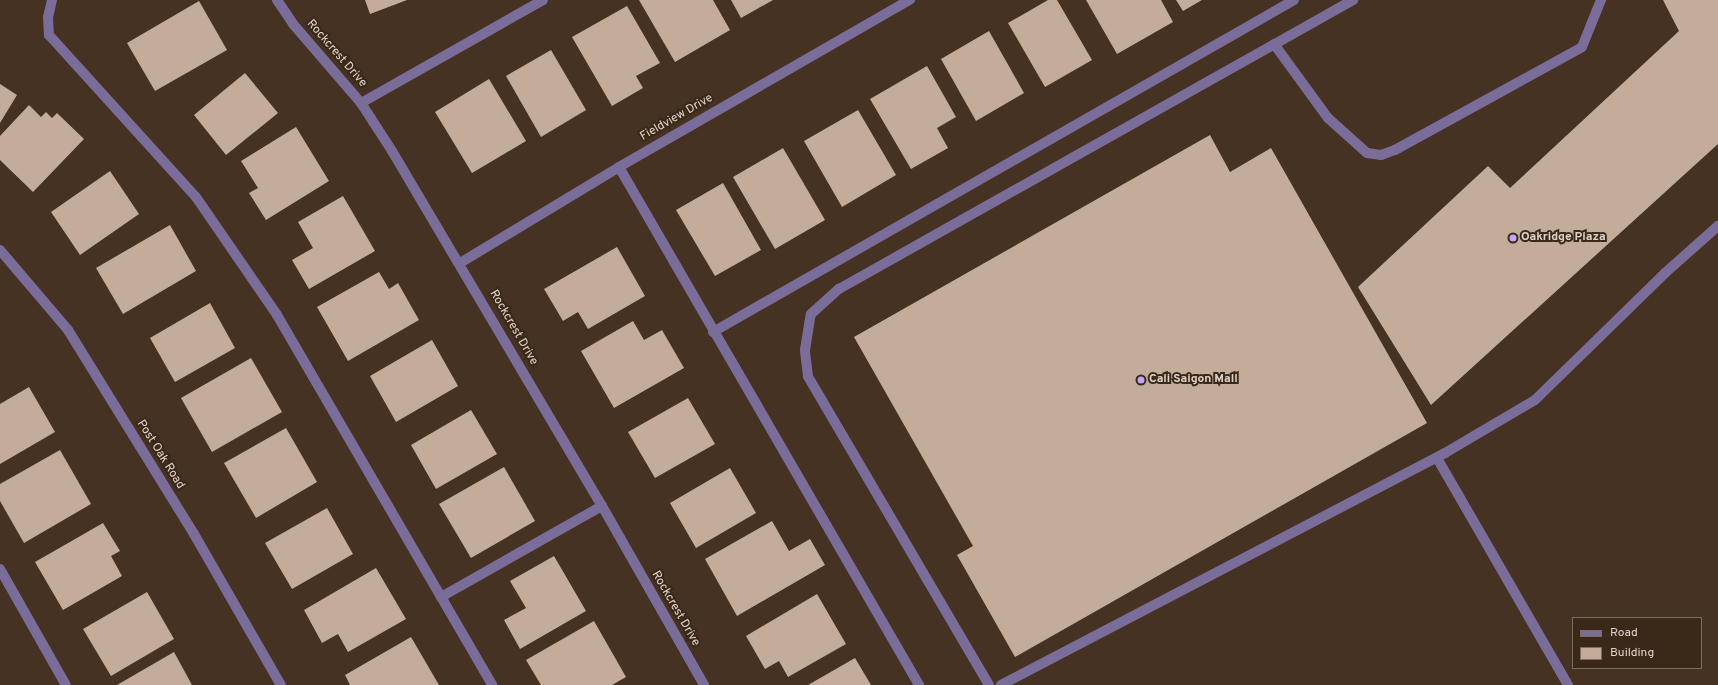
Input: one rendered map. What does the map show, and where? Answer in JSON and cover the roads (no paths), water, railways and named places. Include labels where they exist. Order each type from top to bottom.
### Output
[{"type":"street","points":[[52,0],[48,17],[49,35],[196,197],[277,315],[492,685]]},
{"type":"street","name":"Rockcrest Drive","points":[[277,0],[292,24],[361,103],[460,263],[602,506],[704,685]]},
{"type":"street","points":[[361,103],[543,0]]},
{"type":"street","name":"Fieldview Drive","points":[[460,263],[619,167],[910,0]]},
{"type":"street","points":[[713,332],[1294,0]]},
{"type":"street","points":[[989,685],[808,376],[805,350],[811,314],[839,289],[1353,0]]},
{"type":"street","points":[[1274,44],[1328,118],[1367,153],[1381,155],[1395,150],[1582,47],[1601,0]]},
{"type":"street","points":[[619,167],[713,332],[919,685]]},
{"type":"street","points":[[1001,685],[1437,458],[1535,400],[1665,273],[1718,226]]},
{"type":"street","name":"Post Oak Road","points":[[0,250],[68,330],[194,534],[281,685]]},
{"type":"street","points":[[1437,458],[1568,685]]},
{"type":"street","points":[[441,597],[602,506]]},
{"type":"street","points":[[0,569],[66,685]]},
{"type":"place","name":"Oakridge Plaza","points":[[1513,238]]},
{"type":"place","name":"Cali Saigon Mall","points":[[1141,380]]}]
